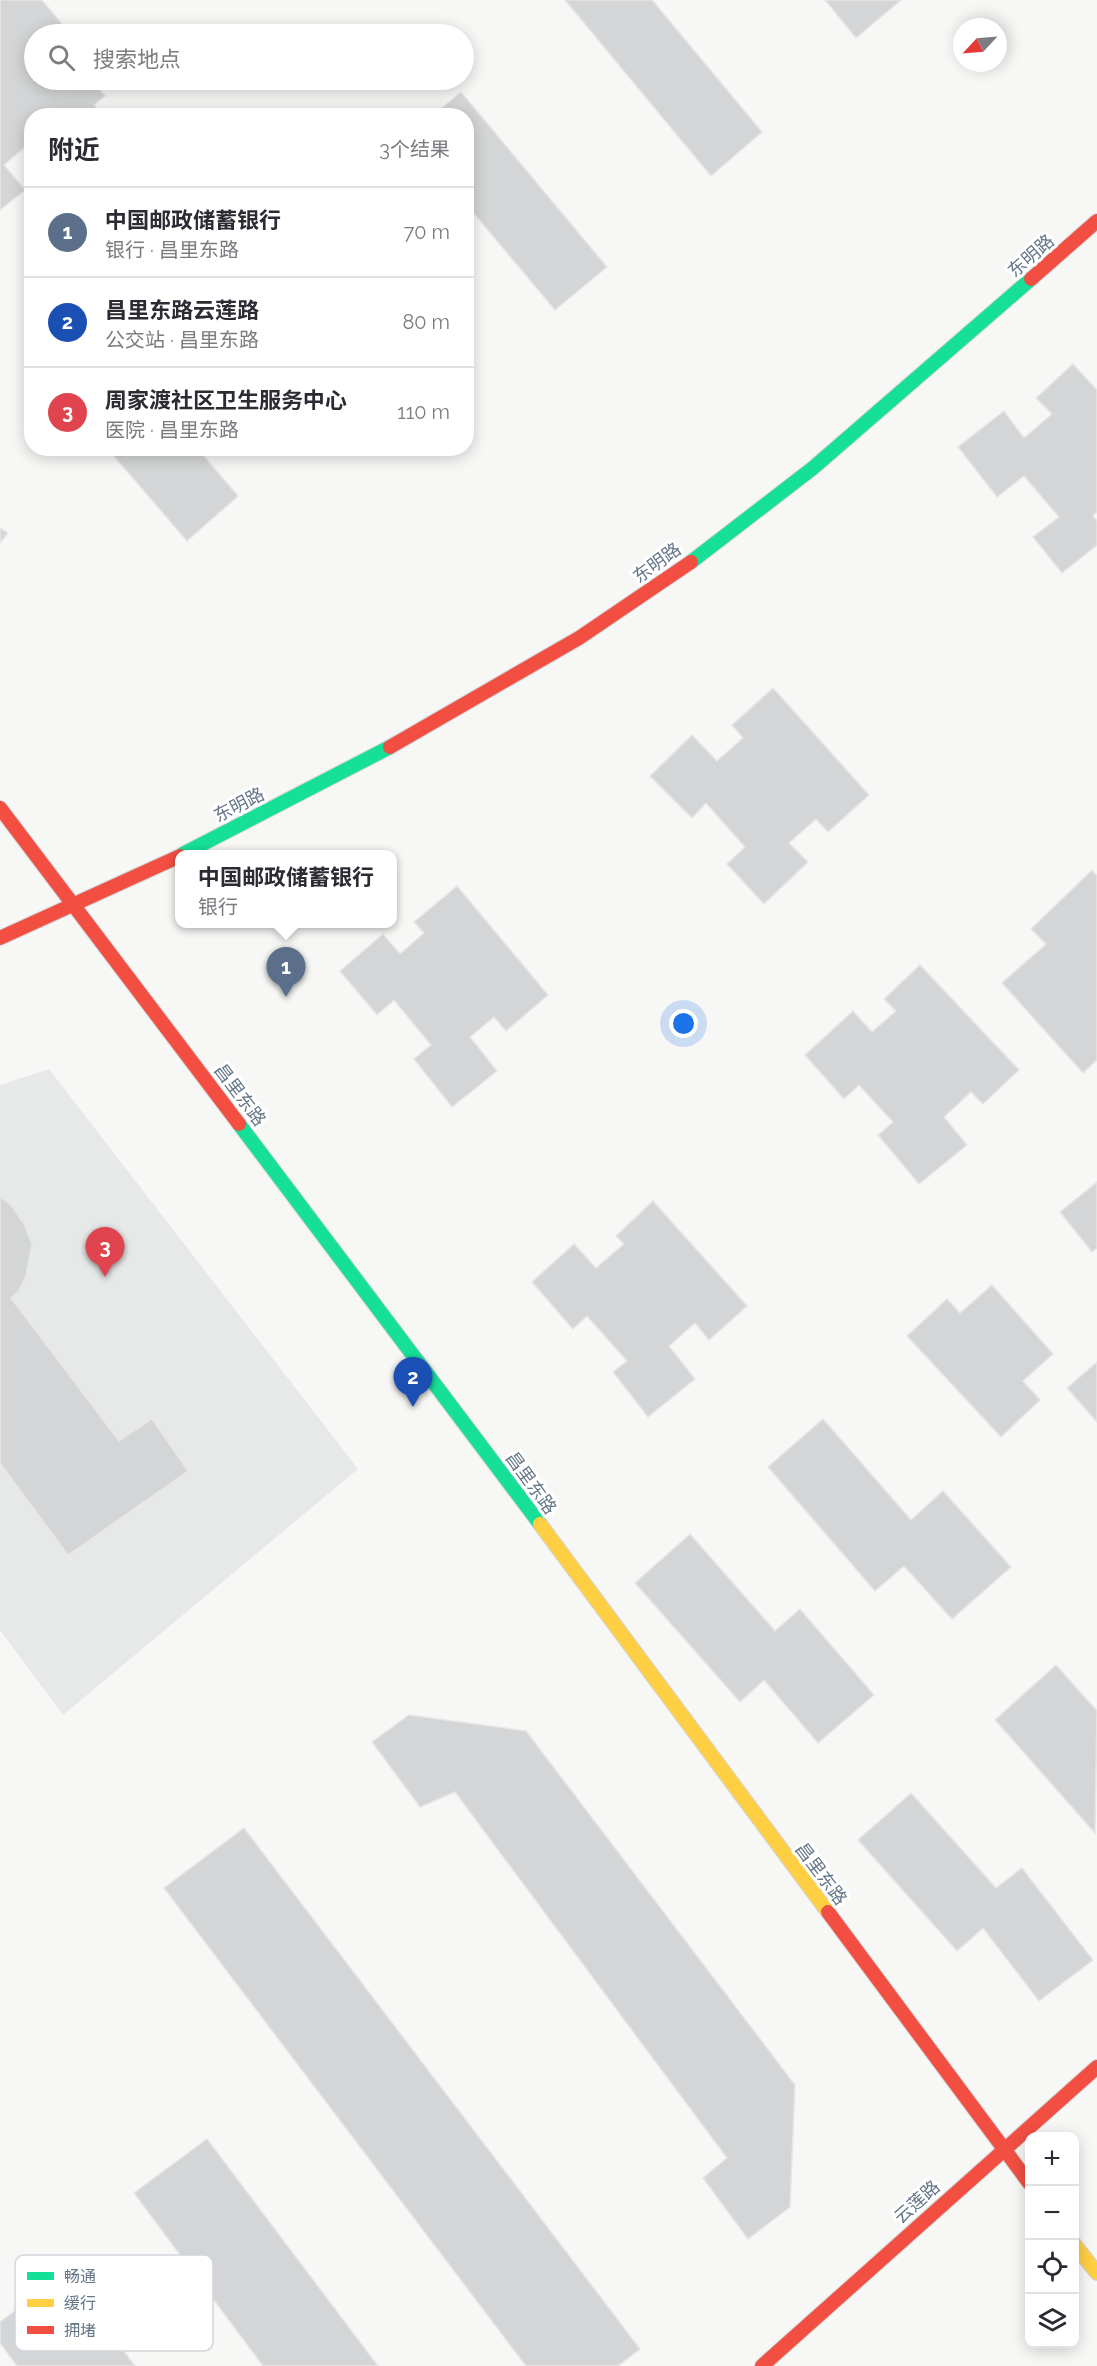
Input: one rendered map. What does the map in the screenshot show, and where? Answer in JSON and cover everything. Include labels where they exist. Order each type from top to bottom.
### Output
[{"type":"street","name":"东明路","points":[[191,850],[451,715],[634,602],[813,468],[896,399],[1097,221]]},
{"type":"street","name":"昌里东路","points":[[0,808],[431,1377],[1025,2179]]},
{"type":"street","name":"东明路","points":[[0,938],[175,858]]},
{"type":"street","name":"云莲路","points":[[762,2366],[1097,2067]]},
{"type":"street","points":[[1079,2250],[1097,2273]]},
{"type":"shaded area","points":[[49,1069],[358,1469],[63,1715],[0,1630],[0,1085]]},
{"type":"building","points":[[0,0],[42,0],[62,24],[24,24],[24,90],[100,90],[105,96],[94,105],[96,108],[24,108],[24,148],[4,165],[24,191],[0,210]]},
{"type":"building","points":[[565,0],[652,0],[762,132],[711,176]]},
{"type":"building","points":[[825,0],[901,0],[856,38]]},
{"type":"building","points":[[461,92],[607,267],[555,310],[474,214],[474,108],[442,108]]},
{"type":"building","points":[[1073,364],[1097,390],[1097,512],[1093,516],[1097,521],[1097,545],[1062,573],[1033,537],[1059,517],[1024,476],[997,497],[958,447],[1004,411],[1024,438],[1052,414],[1036,398]]},
{"type":"building","points":[[114,456],[204,456],[238,496],[187,541]]},
{"type":"building","points":[[0,528],[8,533],[0,543]]},
{"type":"building","points":[[773,688],[869,795],[828,832],[816,819],[789,843],[808,862],[764,904],[727,864],[745,847],[706,803],[692,818],[650,776],[692,735],[717,761],[743,738],[732,725]]},
{"type":"building","points":[[1092,870],[1097,876],[1097,1060],[1083,1073],[1002,983],[1046,944],[1031,929]]},
{"type":"building","points":[[457,886],[548,995],[506,1031],[494,1017],[470,1037],[497,1071],[452,1107],[414,1059],[431,1045],[394,1000],[377,1015],[340,971],[383,934],[400,954],[424,933],[414,922]]},
{"type":"building","points":[[920,965],[1019,1070],[983,1104],[971,1092],[944,1117],[967,1145],[919,1184],[878,1135],[893,1122],[859,1085],[844,1099],[805,1055],[853,1011],[872,1032],[896,1011],[884,999]]},
{"type":"building","points":[[1097,1182],[1097,1248],[1092,1252],[1060,1212]]},
{"type":"building","points":[[0,1197],[11,1205],[24,1224],[32,1244],[26,1276],[19,1291],[11,1298],[119,1441],[152,1419],[188,1471],[68,1555],[0,1463]]},
{"type":"building","points":[[653,1201],[747,1306],[709,1340],[695,1323],[669,1346],[695,1379],[648,1417],[613,1372],[627,1361],[587,1316],[573,1329],[532,1282],[574,1244],[596,1268],[624,1244],[616,1236]]},
{"type":"building","points":[[992,1285],[1053,1354],[1023,1381],[1040,1400],[1001,1437],[907,1336],[947,1299],[960,1313]]},
{"type":"building","points":[[1097,1362],[1097,1422],[1067,1388]]},
{"type":"building","points":[[823,1419],[911,1520],[943,1491],[1011,1567],[952,1619],[904,1566],[875,1591],[768,1467]]},
{"type":"building","points":[[690,1534],[775,1631],[800,1609],[874,1695],[818,1743],[764,1680],[740,1702],[635,1583]]},
{"type":"building","points":[[1056,1665],[1097,1711],[1095,1833],[995,1720]]},
{"type":"building","points":[[409,1715],[526,1731],[795,2085],[790,2207],[748,2239],[703,2178],[727,2158],[455,1792],[420,1807],[372,1742]]},
{"type":"building","points":[[911,1793],[996,1888],[1022,1868],[1093,1960],[1039,2001],[983,1928],[957,1951],[858,1840]]},
{"type":"building","points":[[244,1828],[640,2349],[618,2366],[526,2366],[164,1888]]},
{"type":"building","points":[[207,2139],[378,2366],[263,2366],[213,2299],[213,2255],[180,2255],[134,2193]]},
{"type":"building","points":[[15,2311],[15,2351],[124,2351],[135,2366],[17,2366],[0,2343],[0,2322]]},
{"type":"traffic: fast","points":[[691,562],[813,468],[1031,279]]},
{"type":"traffic: fast","points":[[191,850],[390,747]]},
{"type":"traffic: fast","points":[[239,1124],[540,1524]]},
{"type":"traffic: slow","points":[[540,1524],[828,1912]]},
{"type":"traffic: slow","points":[[1079,2250],[1097,2273]]},
{"type":"traffic: jam","points":[[1031,279],[1097,221]]},
{"type":"traffic: jam","points":[[390,747],[579,638],[691,562]]},
{"type":"traffic: jam","points":[[0,808],[239,1124]]},
{"type":"traffic: jam","points":[[0,938],[175,858]]},
{"type":"traffic: jam","points":[[828,1912],[1025,2177]]},
{"type":"traffic: jam","points":[[762,2366],[1097,2067]]},
{"type":"place","name":"中国邮政储蓄银行","points":[[286,997]]},
{"type":"place","name":"周家渡社区卫生服务中心","points":[[105,1277]]},
{"type":"place","name":"昌里东路云莲路","points":[[413,1407]]}]
